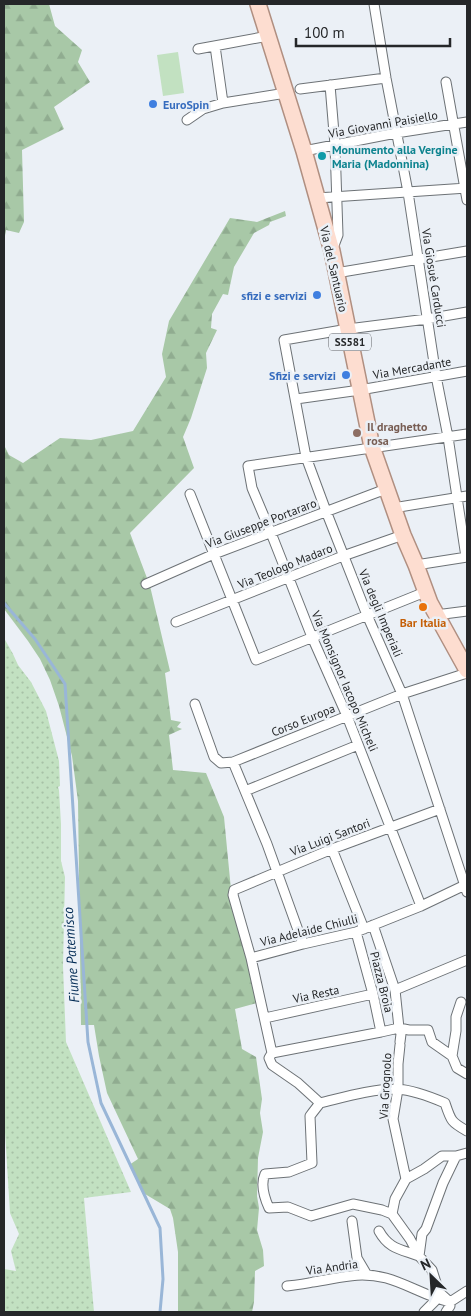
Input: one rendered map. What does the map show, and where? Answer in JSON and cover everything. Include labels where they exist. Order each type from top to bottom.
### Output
[{"type":"main road","name":"Via del Santuario","points":[[258,4],[268,36],[293,91],[304,151],[332,251],[372,447],[425,592],[467,671]]},
{"type":"street","name":"Via Giosuè Carducci","points":[[374,4],[408,192],[436,376],[448,437],[467,557]]},
{"type":"street","points":[[198,49],[268,36]]},
{"type":"street","points":[[215,46],[223,103]]},
{"type":"street","points":[[188,120],[203,109],[223,103],[330,85],[386,78]]},
{"type":"street","points":[[446,82],[467,200]]},
{"type":"street","points":[[330,85],[335,145],[338,235],[332,251]]},
{"type":"street","name":"Via Giovanni Paisiello","points":[[304,151],[396,133],[467,122]]},
{"type":"street","points":[[317,198],[466,189]]},
{"type":"street","points":[[336,273],[467,251]]},
{"type":"street","points":[[348,329],[467,312]]},
{"type":"street","name":"Via degli Imperiali","points":[[348,329],[284,340],[306,457],[343,556],[402,694],[466,889]]},
{"type":"street","name":"Via Mercadante","points":[[296,399],[360,390],[467,370]]},
{"type":"street","points":[[306,457],[467,434]]},
{"type":"street","name":"Via Monsignor Iacopo Micheli","points":[[306,457],[248,466],[252,488],[312,637],[347,716],[421,906]]},
{"type":"street","name":"Via Giuseppe Portararo","points":[[146,584],[214,554],[386,489]]},
{"type":"street","points":[[190,494],[256,660],[425,592]]},
{"type":"street","points":[[393,508],[467,496]]},
{"type":"street","name":"Via Teologo Madaro","points":[[176,622],[343,556],[403,535]]},
{"type":"street","points":[[416,565],[467,557]]},
{"type":"street","points":[[436,615],[467,611]]},
{"type":"street","name":"Corso Europa","points":[[233,762],[402,694],[467,671]]},
{"type":"street","points":[[195,704],[214,757],[221,763],[233,762],[303,944]]},
{"type":"street","points":[[245,791],[358,744]]},
{"type":"street","name":"Via Luigi Santori","points":[[251,958],[233,895],[234,890],[332,849],[440,809]]},
{"type":"street","points":[[332,849],[365,929]]},
{"type":"street","name":"Via Adelaide Chiulli","points":[[251,958],[365,929],[466,889]]},
{"type":"street","name":"Piazza Broia","points":[[365,929],[395,990],[399,1028],[381,1032],[373,994],[365,929]]},
{"type":"street","points":[[251,958],[272,1053],[269,1058],[272,1065],[298,1083],[320,1103]]},
{"type":"street","points":[[395,990],[467,960]]},
{"type":"street","name":"Via Resta","points":[[265,1018],[373,994]]},
{"type":"street","points":[[461,1002],[456,1017],[452,1056],[457,1068],[467,1074]]},
{"type":"street","points":[[399,1028],[428,1030],[432,1042],[452,1056]]},
{"type":"street","name":"Via Grognolo","points":[[399,1028],[401,1034],[398,1089],[393,1119],[406,1179]]},
{"type":"street","points":[[272,1053],[381,1032]]},
{"type":"street","points":[[450,1302],[439,1292],[432,1270],[419,1256],[410,1239],[392,1214],[353,1204],[311,1216],[288,1207],[269,1208],[265,1199],[262,1181],[264,1174],[289,1172],[312,1163],[310,1116],[320,1103],[380,1090],[398,1089],[429,1096],[445,1103],[451,1120],[467,1130]]},
{"type":"street","points":[[392,1214],[392,1208],[406,1179],[442,1156],[456,1156],[467,1153]]},
{"type":"street","points":[[419,1256],[422,1234],[426,1229],[443,1183],[456,1156]]},
{"type":"street","points":[[352,1221],[358,1258],[367,1275]]},
{"type":"street","points":[[380,1231],[384,1240],[390,1246],[419,1256]]},
{"type":"street","name":"Via Andria","points":[[287,1286],[345,1276],[367,1275],[398,1282],[437,1299],[450,1302]]},
{"type":"street","points":[[446,1312],[450,1302],[467,1291]]},
{"type":"street","points":[[424,1312],[437,1299]]},
{"type":"green space","points":[[4,4],[49,4],[55,26],[82,50],[78,62],[90,82],[54,107],[64,129],[22,150],[24,222],[19,233],[6,230],[4,242]]},
{"type":"green space","points":[[178,52],[184,93],[163,96],[157,55]]},
{"type":"green space","points":[[285,211],[286,216],[270,222],[269,225],[254,233],[234,267],[228,295],[223,294],[212,314],[211,328],[217,330],[206,353],[207,368],[183,437],[194,468],[130,533],[150,586],[170,671],[165,673],[171,720],[181,722],[177,727],[182,729],[169,735],[173,770],[206,773],[224,817],[232,900],[257,1003],[235,1009],[242,1049],[256,1057],[262,1099],[260,1113],[263,1132],[258,1158],[257,1196],[259,1208],[257,1230],[263,1250],[264,1266],[255,1271],[252,1312],[178,1312],[178,1252],[170,1209],[145,1194],[129,1165],[138,1159],[107,1093],[94,1025],[81,1025],[78,801],[72,756],[50,680],[40,659],[4,609],[4,445],[9,455],[23,463],[60,438],[91,440],[133,431],[166,377],[162,354],[169,321],[230,218],[257,222]]},
{"type":"green space","points":[[4,638],[46,711],[59,761],[60,786],[58,787],[61,861],[65,877],[63,966],[66,1042],[131,1192],[84,1198],[94,1312],[4,1312],[4,1269],[16,1271],[11,1251],[19,1234],[10,1213],[4,1116]]},
{"type":"waterway","name":"Fiume Patemisco","points":[[4,603],[35,639],[65,684],[88,1042],[101,1103],[160,1228],[163,1279],[160,1312]]},
{"type":"place","name":"EuroSpin","points":[[153,104]]},
{"type":"place","name":"Monumento alla Vergine Maria (Madonnina)","points":[[322,156]]},
{"type":"place","name":"sfizi e servizi","points":[[317,295]]},
{"type":"place","name":"Sfizi e servizi","points":[[346,375]]},
{"type":"place","name":"Il draghetto rosa","points":[[357,433]]},
{"type":"place","name":"Bar Italia","points":[[423,607]]}]
